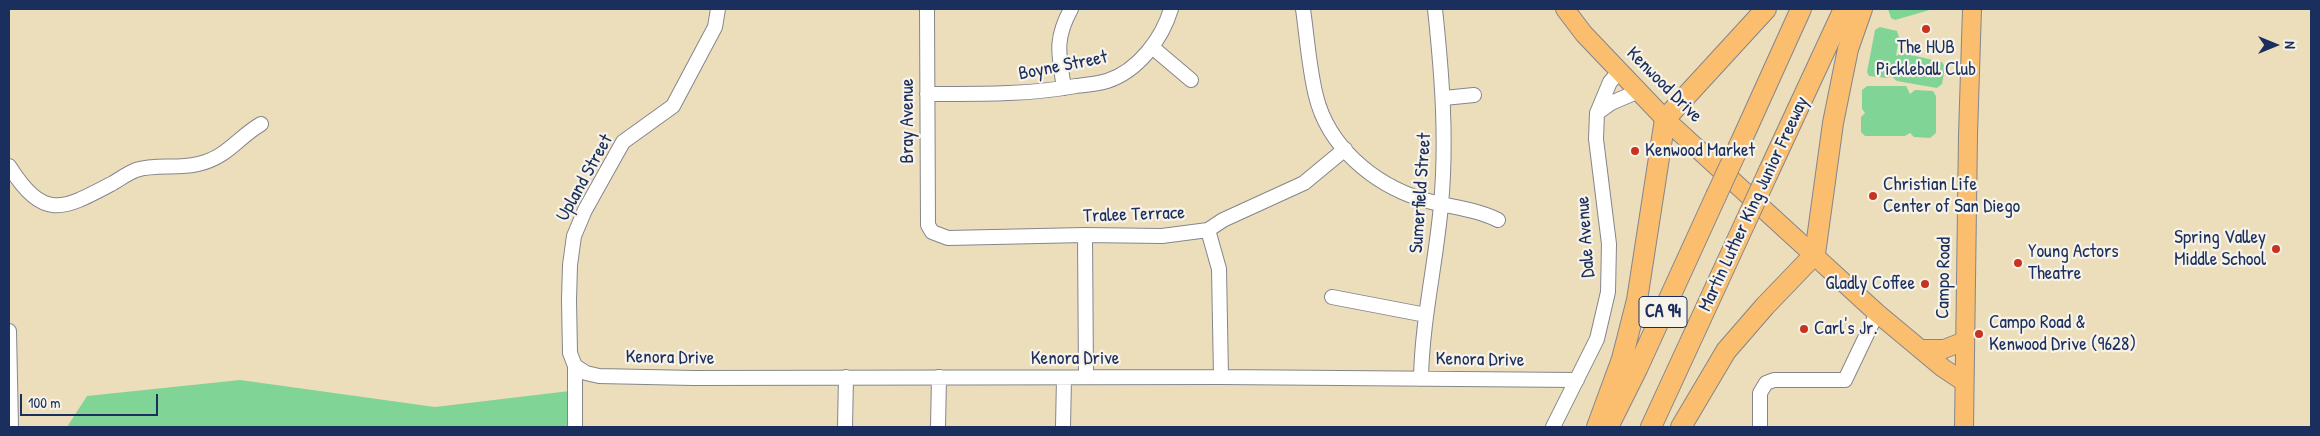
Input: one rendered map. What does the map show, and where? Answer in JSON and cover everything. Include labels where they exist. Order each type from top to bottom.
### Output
[{"type":"highway","points":[[1597,427],[1622,359],[1637,300],[1665,119],[1766,9]]},
{"type":"highway","name":"Martin Luther King Junior Freeway","points":[[1608,427],[1637,369],[1801,9]]},
{"type":"highway","name":"Martin Luther King Junior Freeway","points":[[1651,427],[1844,9]]},
{"type":"highway","points":[[1681,427],[1726,350],[1815,254],[1833,123],[1848,49],[1862,9]]},
{"type":"main road","name":"Kenwood Drive","points":[[1565,9],[1584,34],[1665,119],[1815,254],[1877,313],[1943,368],[1964,382]]},
{"type":"main road","name":"Campo Road","points":[[1964,427],[1968,135],[1972,9]]},
{"type":"main road","points":[[1920,349],[1944,349],[1965,340]]},
{"type":"street","name":"Upland Street","points":[[576,427],[575,366],[570,353],[569,300],[570,265],[574,236],[585,210],[623,142],[673,106],[715,27],[718,9]]},
{"type":"street","name":"Bray Avenue","points":[[927,9],[928,225],[932,232]]},
{"type":"street","points":[[1064,88],[1059,45],[1061,28],[1071,9]]},
{"type":"street","name":"Boyne Street","points":[[927,94],[1014,95],[1107,81],[1136,63],[1152,47],[1164,28],[1171,9]]},
{"type":"street","points":[[1303,9],[1316,96],[1328,124],[1345,149],[1363,168],[1385,184],[1408,195],[1483,212],[1498,220]]},
{"type":"street","name":"Sumerfield Street","points":[[1421,378],[1422,348],[1441,204],[1444,98],[1435,9]]},
{"type":"street","points":[[1152,47],[1191,80]]},
{"type":"street","name":"Dale Avenue","points":[[1553,427],[1596,339],[1608,292],[1609,244],[1596,140],[1596,113],[1610,82],[1620,71]]},
{"type":"street","points":[[1596,113],[1611,103],[1639,91]]},
{"type":"street","points":[[1444,98],[1474,95]]},
{"type":"street","points":[[9,166],[32,197],[52,205],[67,205],[137,170],[197,164],[216,158],[234,148],[251,130],[261,124]]},
{"type":"street","name":"Tralee Terrace","points":[[932,232],[948,238],[1085,235],[1162,236],[1208,230],[1223,220],[1304,183],[1345,149]]},
{"type":"street","points":[[1208,230],[1219,269],[1221,378]]},
{"type":"street","points":[[1085,235],[1086,378]]},
{"type":"street","points":[[1332,297],[1426,315]]},
{"type":"street","points":[[1760,427],[1760,393],[1766,383],[1774,380],[1845,380],[1877,313]]},
{"type":"street","points":[[9,331],[11,427]]},
{"type":"street","name":"Kenora Drive","points":[[575,366],[586,373],[599,376],[693,378],[1421,378],[1577,380]]},
{"type":"street","points":[[845,427],[846,378]]},
{"type":"street","points":[[938,427],[939,378]]},
{"type":"street","points":[[1063,427],[1064,378]]},
{"type":"green space","points":[[1888,9],[1933,9],[1895,20],[1891,18]]},
{"type":"green space","points":[[1880,27],[1897,31],[1899,37],[1896,56],[1902,53],[1942,62],[1945,67],[1942,84],[1937,88],[1897,81],[1891,76],[1887,78],[1869,76],[1867,72],[1875,30]]},
{"type":"green space","points":[[1867,86],[1906,86],[1910,94],[1915,90],[1933,91],[1936,96],[1936,133],[1930,138],[1914,137],[1910,133],[1905,136],[1865,136],[1861,132],[1861,117],[1865,113],[1862,109],[1862,90]]},
{"type":"green space","points":[[240,380],[435,407],[578,390],[576,427],[67,427],[87,396]]},
{"type":"place","name":"The HUB Pickleball Club","points":[[1926,29]]},
{"type":"place","name":"Kenwood Market","points":[[1635,151]]},
{"type":"place","name":"Christian Life Center of San Diego","points":[[1873,196]]},
{"type":"place","name":"Spring Valley Middle School","points":[[2276,249]]},
{"type":"place","name":"Young Actors Theatre","points":[[2018,263]]},
{"type":"place","name":"Gladly Coffee","points":[[1925,284]]},
{"type":"place","name":"Carl's Jr.","points":[[1804,329]]},
{"type":"place","name":"Campo Road & Kenwood Drive (9628)","points":[[1979,334]]}]
